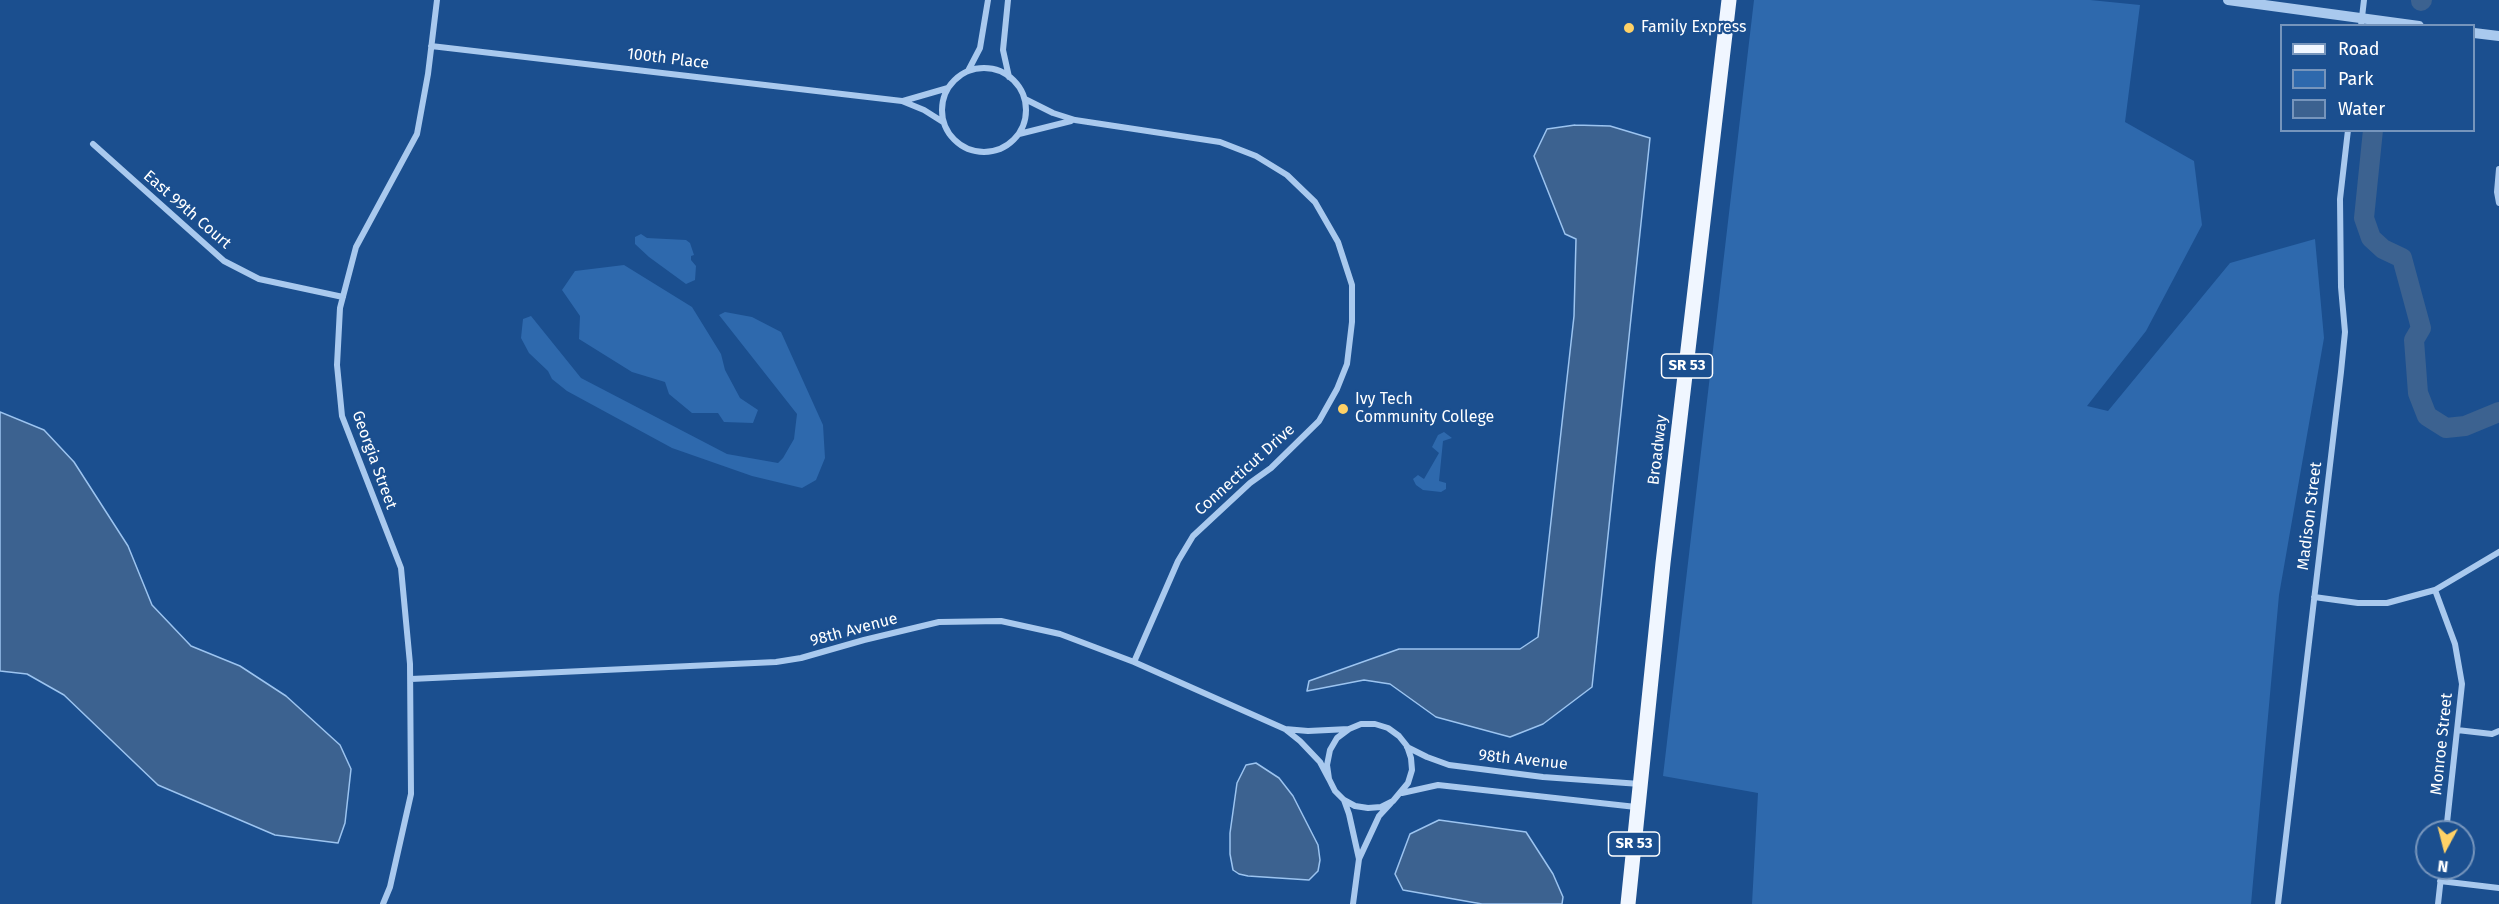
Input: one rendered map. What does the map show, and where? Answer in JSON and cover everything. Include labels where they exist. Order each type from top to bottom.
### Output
[{"type":"main road","name":"Broadway","points":[[1628,904],[1663,563],[1729,0]]},
{"type":"street","name":"Georgia Street","points":[[383,904],[390,886],[411,794],[411,680],[401,567],[342,416],[337,365],[340,308],[356,247],[417,134],[437,0]]},
{"type":"street","points":[[968,71],[980,48],[988,0]]},
{"type":"street","points":[[1008,0],[1004,50],[1010,77]]},
{"type":"street","points":[[2228,0],[2361,22],[2390,24]]},
{"type":"street","points":[[2361,22],[2364,0]]},
{"type":"street","points":[[2475,33],[2499,36]]},
{"type":"street","name":"100th Place","points":[[431,46],[902,101],[943,122]]},
{"type":"street","points":[[982,68],[996,70],[1010,77],[1019,87],[1025,99],[1026,117],[1019,134],[1008,145],[993,152],[977,152],[962,147],[950,136],[943,122],[943,98],[948,88],[968,71],[982,68]]},
{"type":"street","name":"100th Place","points":[[902,101],[948,88]]},
{"type":"street","name":"Connecticut Drive","points":[[1025,99],[1053,113],[1075,120],[1220,142],[1256,156],[1287,175],[1315,202],[1338,242],[1352,285],[1352,322],[1347,364],[1319,421],[1271,468],[1250,483],[1193,536],[1178,561],[1134,662]]},
{"type":"street","name":"Connecticut Drive","points":[[1019,134],[1075,120]]},
{"type":"street","name":"Madison Street","points":[[2278,904],[2345,333],[2341,287],[2340,199],[2348,132]]},
{"type":"street","name":"East 99th Court","points":[[93,144],[224,261],[259,279],[343,297]]},
{"type":"street","points":[[2499,169],[2497,192],[2499,203]]},
{"type":"street","points":[[2314,597],[2358,603],[2387,603],[2435,590],[2499,552]]},
{"type":"street","name":"Monroe Street","points":[[2435,590],[2453,636],[2462,684],[2447,820]]},
{"type":"street","name":"98th Avenue","points":[[411,680],[776,662],[801,658],[939,622],[1001,621],[1060,634],[1134,662],[1285,729],[1308,731],[1349,729],[1361,724],[1375,724],[1388,728],[1407,746],[1412,770],[1408,783],[1402,793],[1381,807],[1355,806],[1335,791],[1320,762],[1285,729]]},
{"type":"street","points":[[1329,779],[1327,765],[1330,750],[1337,738],[1349,729]]},
{"type":"street","points":[[2457,730],[2492,734],[2499,731]]},
{"type":"street","name":"98th Avenue","points":[[1407,746],[1449,765],[1543,777],[1640,784]]},
{"type":"street","name":"98th Avenue","points":[[1402,793],[1438,785],[1638,808]]},
{"type":"street","points":[[1344,800],[1359,859]]},
{"type":"street","points":[[1353,904],[1359,859],[1379,816],[1393,801]]},
{"type":"street","points":[[2438,904],[2440,881],[2499,888]]},
{"type":"green space","points":[[1754,0],[2090,0],[2140,5],[2125,122],[2194,161],[2202,225],[2146,331],[2087,406],[2108,411],[2230,263],[2315,239],[2324,338],[2279,595],[2251,904],[1752,904],[1758,793],[1663,776]]},
{"type":"green space","points":[[641,234],[647,238],[686,240],[690,243],[694,255],[691,256],[691,260],[696,266],[695,280],[686,284],[649,257],[635,244],[635,237]]},
{"type":"green space","points":[[624,265],[692,307],[721,354],[725,370],[740,398],[758,410],[753,423],[724,422],[718,413],[692,413],[669,394],[665,382],[632,372],[579,339],[580,316],[562,290],[575,271]]},
{"type":"green space","points":[[725,312],[752,317],[781,332],[823,425],[825,458],[816,480],[802,488],[752,476],[672,448],[567,391],[552,379],[548,371],[529,353],[521,338],[523,319],[531,316],[581,378],[727,454],[778,463],[794,439],[797,414],[719,315]]},
{"type":"green space","points":[[1444,432],[1452,438],[1443,441],[1439,481],[1446,483],[1446,489],[1441,492],[1423,490],[1416,485],[1413,479],[1418,475],[1424,479],[1439,453],[1432,447],[1438,435]]},
{"type":"water","points":[[1575,125],[1610,126],[1650,138],[1592,687],[1543,724],[1510,737],[1436,717],[1390,684],[1364,680],[1307,691],[1309,681],[1399,649],[1520,649],[1538,637],[1574,316],[1576,239],[1565,234],[1534,156],[1547,129]]},
{"type":"water","points":[[0,412],[44,430],[74,462],[128,546],[152,605],[191,646],[240,666],[286,696],[340,745],[351,769],[345,823],[338,843],[275,835],[158,785],[64,695],[27,674],[0,671]]},
{"type":"water","points":[[1256,763],[1279,778],[1293,796],[1318,845],[1320,860],[1318,871],[1309,880],[1248,876],[1233,870],[1230,833],[1237,783],[1246,765]]},
{"type":"water","points":[[1439,820],[1526,832],[1553,874],[1563,897],[1562,904],[1482,904],[1403,890],[1395,874],[1410,834]]},
{"type":"waterway","points":[[2373,132],[2364,218],[2371,238],[2383,249],[2402,258],[2421,328],[2414,340],[2418,393],[2427,416],[2446,428],[2465,426],[2499,412]]},
{"type":"place","name":"Family Express","points":[[1629,28]]},
{"type":"place","name":"Ivy Tech Community College","points":[[1343,409]]}]
